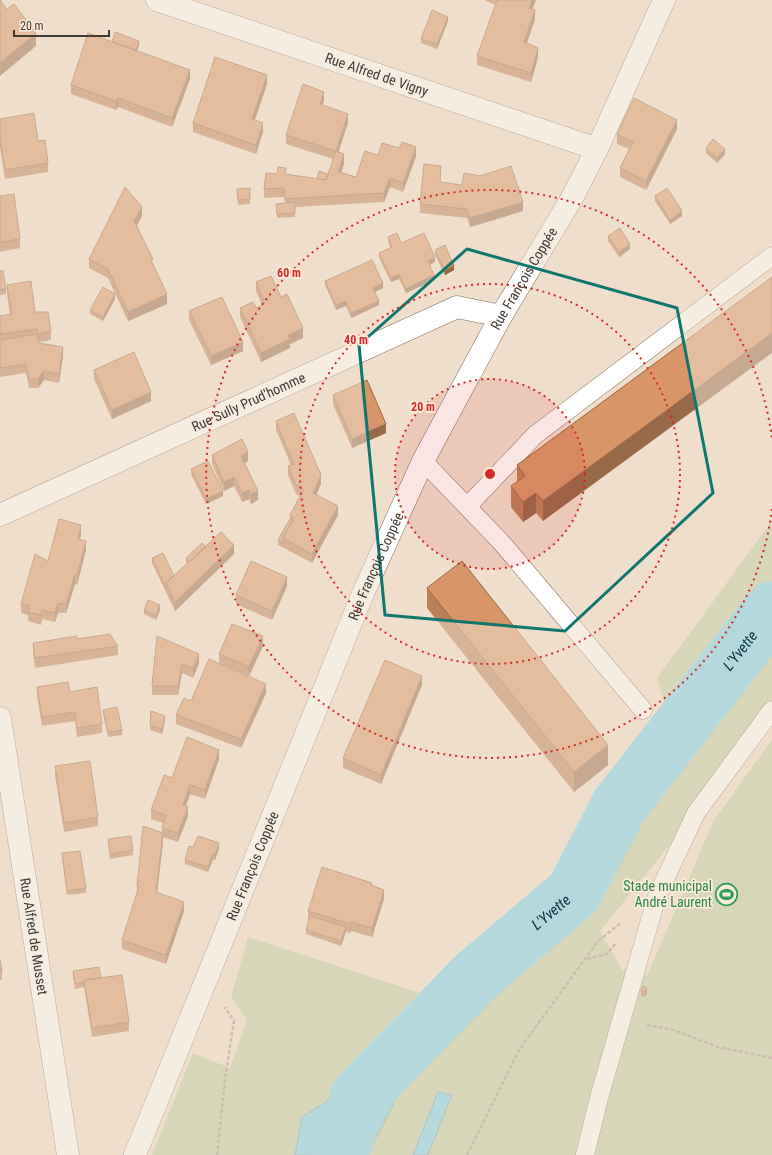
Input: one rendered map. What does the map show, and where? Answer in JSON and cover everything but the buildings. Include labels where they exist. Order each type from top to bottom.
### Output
[{"type":"street","name":"Rue Alfred de Vigny","points":[[157,0],[597,149]]},
{"type":"street","name":"Rue François Coppée","points":[[135,1155],[364,591],[423,461],[501,316],[557,225],[597,149],[664,0]]},
{"type":"street","name":"Rue Sully Prud'homme","points":[[0,515],[457,307],[501,316]]},
{"type":"street","name":"Rue Alfred de Musset","points":[[0,718],[68,1155]]},
{"type":"lane","points":[[467,507],[535,435],[772,256]]},
{"type":"lane","points":[[423,461],[501,542],[643,710]]},
{"type":"lane","points":[[585,1155],[621,1019],[657,896],[696,813],[772,710]]},
{"type":"path","points":[[467,1155],[519,1050],[586,959]]},
{"type":"path","points":[[206,978],[234,1021],[226,1072],[217,1155]]},
{"type":"path","points":[[621,1019],[674,1030],[718,1047],[772,1058]]},
{"type":"highlighted area","points":[[467,249],[677,308],[713,493],[565,631],[385,615],[359,345]]},
{"type":"green space","points":[[772,521],[772,701],[696,813],[600,931],[623,971],[626,968],[647,976],[714,820],[772,740],[772,1155],[152,1155],[193,1053],[230,1068],[247,1020],[231,997],[248,937],[436,998],[569,884],[612,805],[647,756],[643,741],[664,702],[657,678]]},
{"type":"water","points":[[347,1089],[394,1103],[367,1155],[295,1155],[302,1117]]},
{"type":"water","points":[[438,1092],[452,1095],[428,1155],[413,1155]]},
{"type":"waterway","name":"L'Yvette","points":[[340,1155],[359,1096],[477,975],[574,893],[619,806],[772,610]]},
{"type":"place","name":"Stade municipal André Laurent","points":[[727,894]]}]
